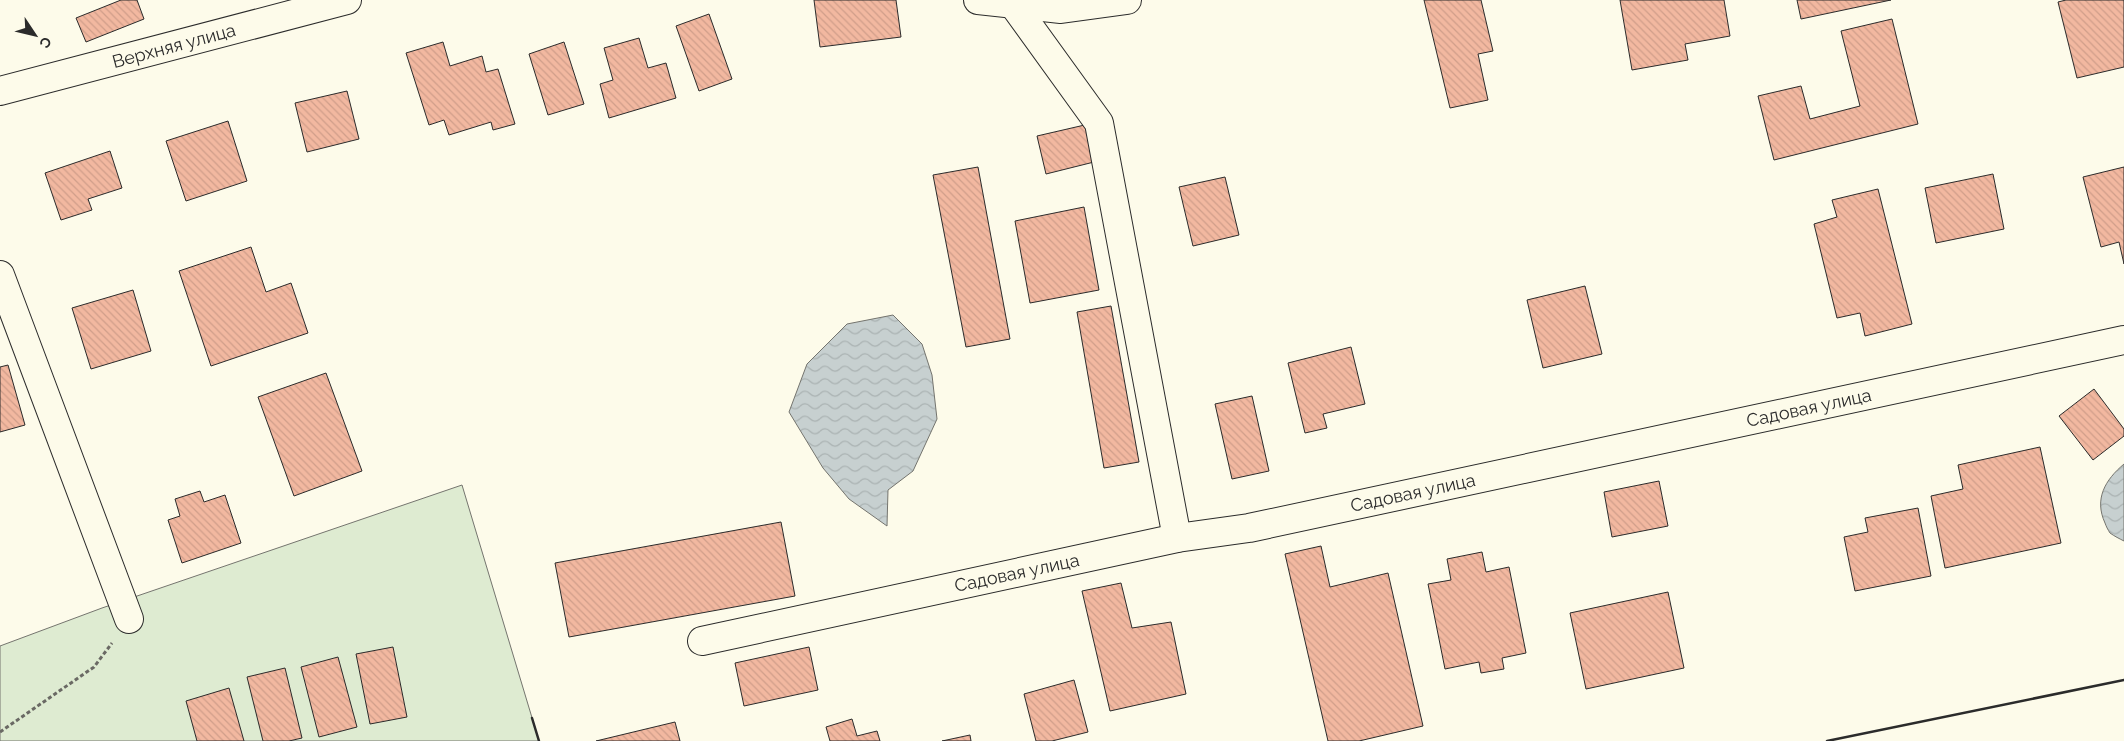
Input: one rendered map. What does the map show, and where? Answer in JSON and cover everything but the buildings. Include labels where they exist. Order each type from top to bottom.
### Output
[{"type":"street","name":"Верхняя улица","points":[[0,91],[347,0]]},
{"type":"street","points":[[978,0],[1060,8],[1127,0]]},
{"type":"street","points":[[1013,4],[1099,123],[1177,538]]},
{"type":"street","points":[[0,275],[129,619]]},
{"type":"street","name":"Садовая улица","points":[[702,642],[1177,538],[1249,528],[2124,340]]},
{"type":"path","points":[[0,732],[94,667],[129,619]]},
{"type":"green space","points":[[462,485],[539,741],[0,741],[0,646],[102,608]]},
{"type":"water","points":[[893,315],[922,344],[932,375],[937,419],[913,471],[888,490],[887,526],[849,499],[823,468],[789,412],[807,364],[847,324]]},
{"type":"water","points":[[2124,464],[2124,541],[2110,533],[2102,514],[2101,498],[2103,490],[2111,477]]},
{"type":"wall","points":[[1827,741],[2124,680]]},
{"type":"wall","points":[[532,718],[539,741]]}]
